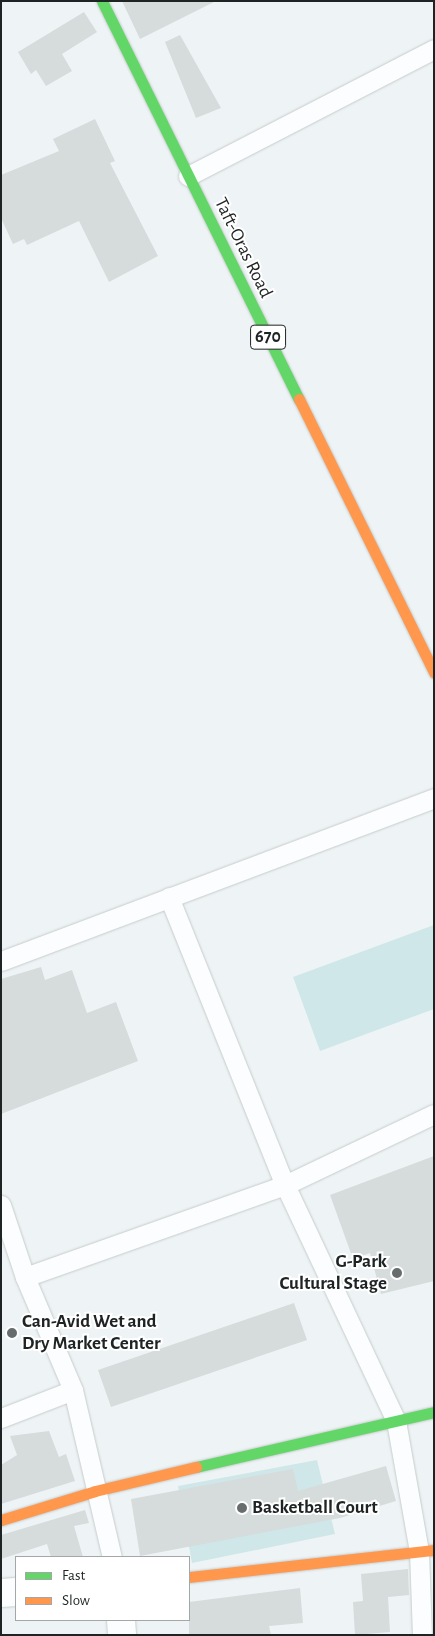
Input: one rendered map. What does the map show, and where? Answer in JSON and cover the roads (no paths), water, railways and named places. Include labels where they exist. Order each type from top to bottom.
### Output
[{"type":"main road","name":"Taft-Oras Road","points":[[102,1],[434,672]]},
{"type":"main road","points":[[1,1520],[94,1491],[434,1412]]},
{"type":"main road","points":[[190,1577],[426,1551]]},
{"type":"street","points":[[1,1593],[15,1592]]},
{"type":"street","points":[[121,1621],[122,1635]]},
{"type":"lane","points":[[188,176],[434,49]]},
{"type":"lane","points":[[1,961],[434,798]]},
{"type":"lane","points":[[168,897],[285,1185],[396,1421],[426,1551],[422,1635]]},
{"type":"lane","points":[[25,1277],[285,1185],[434,1114]]},
{"type":"lane","points":[[1,1205],[25,1277],[73,1390],[94,1491],[112,1556]]},
{"type":"lane","points":[[1,1418],[73,1390]]},
{"type":"place","name":"G-Park Cultural Stage","points":[[397,1273]]},
{"type":"place","name":"Can-Avid Wet and Dry Market Center","points":[[12,1333]]},
{"type":"place","name":"Basketball Court","points":[[242,1508]]}]
